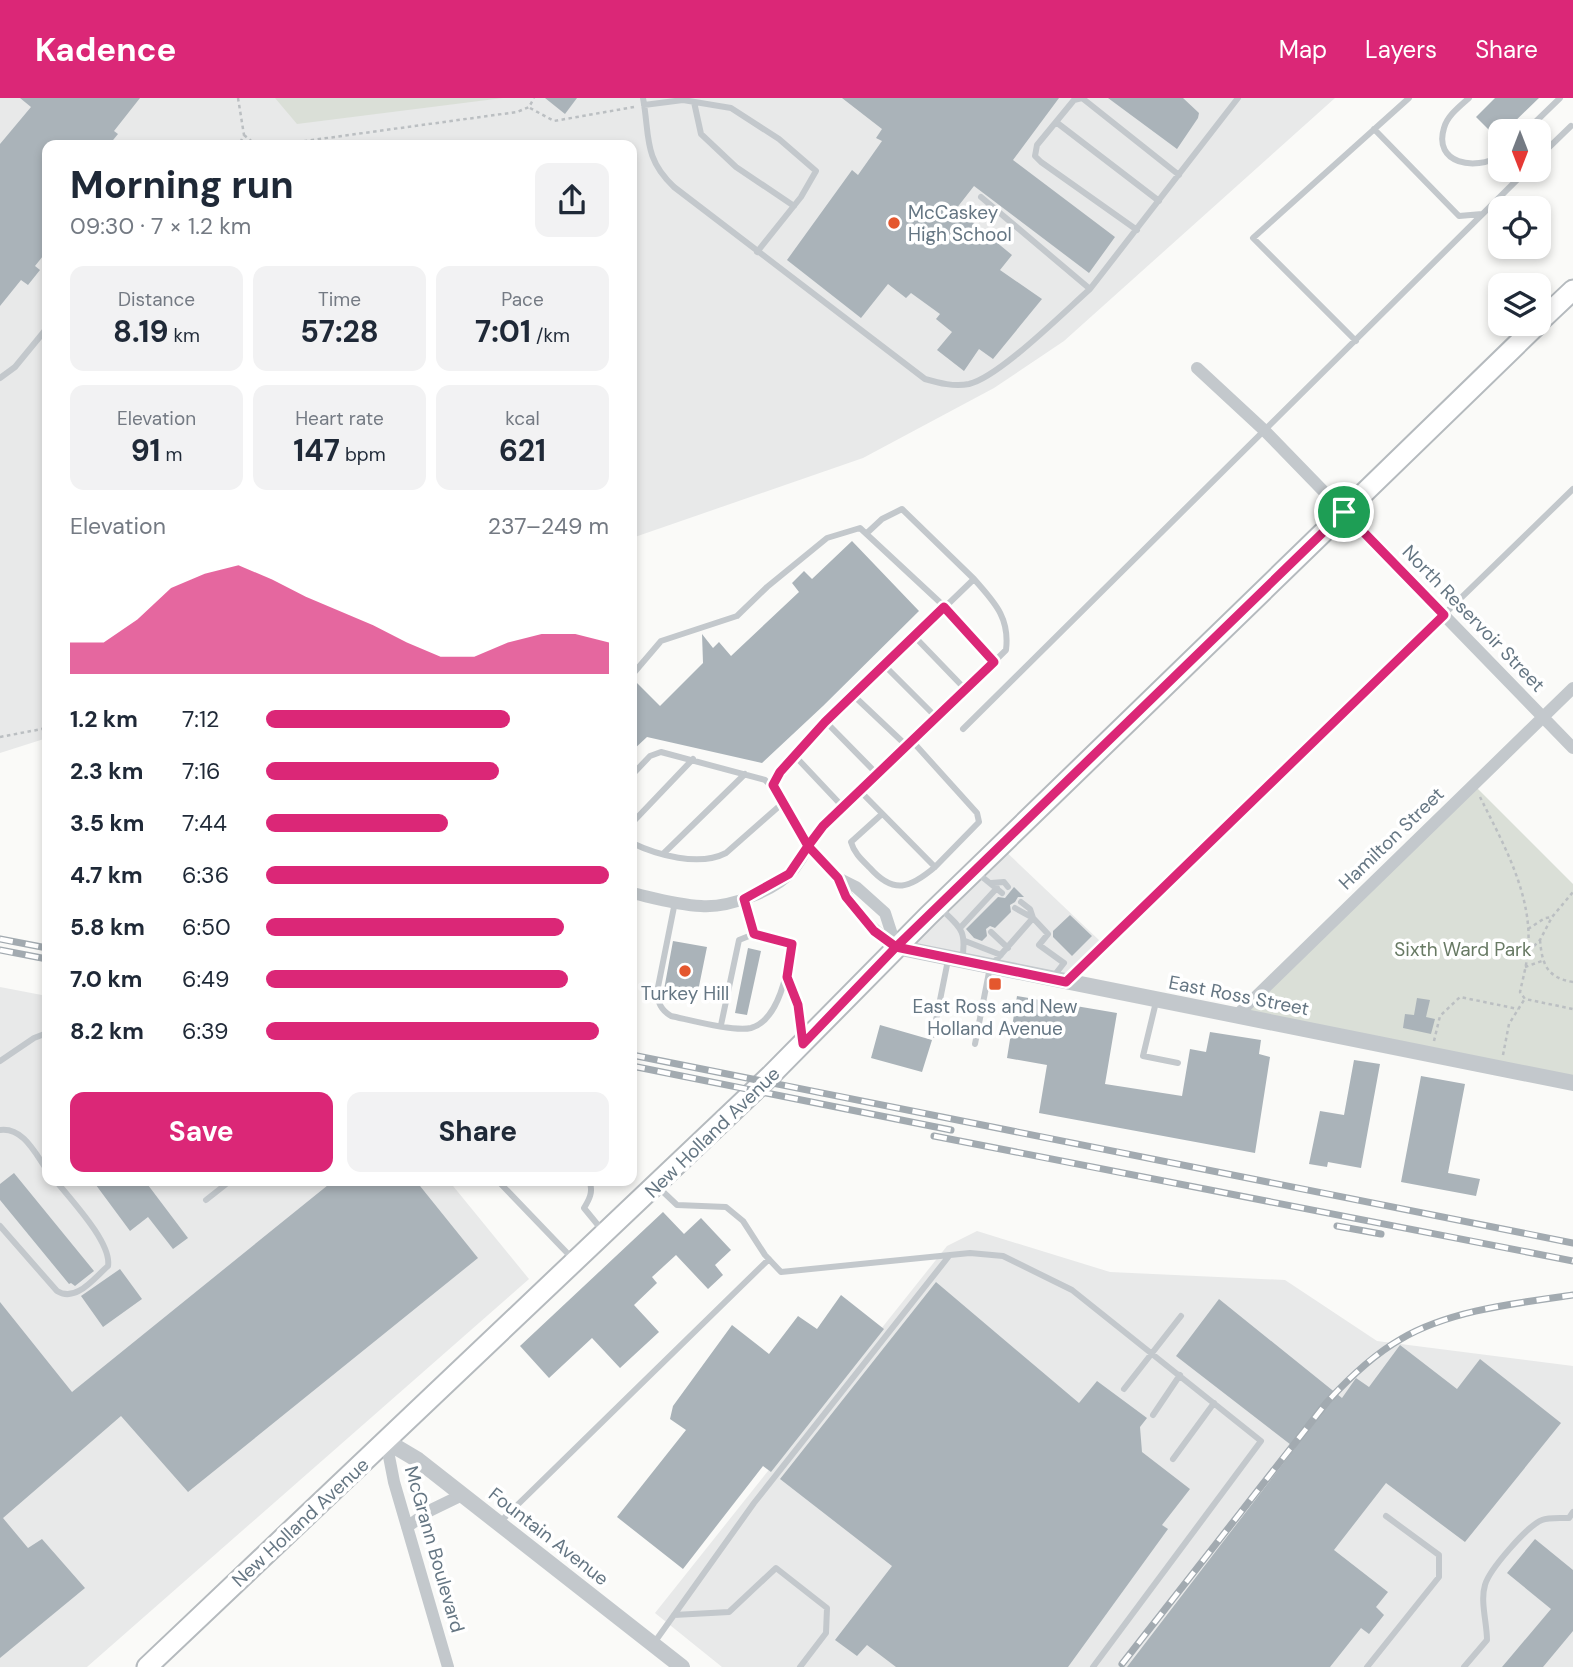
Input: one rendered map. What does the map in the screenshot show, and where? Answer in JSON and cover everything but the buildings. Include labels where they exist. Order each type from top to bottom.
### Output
[{"type":"main road","name":"New Holland Avenue","points":[[1551,310],[1573,289]]},
{"type":"main road","name":"New Holland Avenue","points":[[153,1665],[803,1044],[896,947],[1525,336]]},
{"type":"street","name":"North Reservoir Street","points":[[1197,368],[1265,432],[1573,748]]},
{"type":"street","name":"Hamilton Street","points":[[1236,1016],[1573,688]]},
{"type":"street","points":[[637,894],[675,902],[715,906],[744,899],[789,874],[808,846],[838,878],[856,887],[885,913],[896,947]]},
{"type":"street","points":[[838,878],[846,897],[874,931],[896,947]]},
{"type":"street","name":"East Ross Street","points":[[896,947],[955,959],[996,961],[1059,980],[1573,1083]]},
{"type":"street","name":"Fountain Avenue","points":[[386,1441],[418,1460],[682,1667]]},
{"type":"street","name":"McGrann Boulevard","points":[[386,1441],[394,1482],[448,1667]]},
{"type":"street","points":[[407,1528],[429,1511],[462,1495]]},
{"type":"lane","points":[[757,252],[794,206],[816,171],[779,139],[731,108],[683,100],[644,102],[647,140],[662,176],[757,252],[925,379],[945,384],[968,384],[997,370],[1090,289],[1238,98]]},
{"type":"lane","points":[[1356,341],[1253,238],[1409,98]]},
{"type":"lane","points":[[1469,98],[1447,120],[1443,129],[1443,144],[1451,157],[1466,165],[1488,161]]},
{"type":"lane","points":[[1538,119],[1560,98]]},
{"type":"lane","points":[[1137,230],[1035,156],[1037,145],[1073,100],[1082,99],[1179,175]]},
{"type":"lane","points":[[694,102],[701,134],[736,167],[794,206]]},
{"type":"lane","points":[[1056,122],[1159,201]]},
{"type":"lane","points":[[1551,146],[1571,126]]},
{"type":"lane","points":[[1374,129],[1460,216],[1484,213]]},
{"type":"lane","points":[[963,729],[1515,182]]},
{"type":"lane","points":[[981,197],[1090,289]]},
{"type":"lane","points":[[0,378],[15,366],[42,334]]},
{"type":"lane","points":[[1059,980],[1573,489]]},
{"type":"lane","points":[[637,770],[655,753],[668,752],[765,780],[773,785],[808,846],[816,833],[1006,650],[1008,637],[1000,608],[902,509],[882,519],[867,533]]},
{"type":"lane","points":[[637,669],[661,641],[737,616],[766,587],[827,538],[860,528],[944,607],[994,662]]},
{"type":"lane","points":[[773,785],[780,772],[825,722],[974,579]]},
{"type":"lane","points":[[914,636],[966,690]]},
{"type":"lane","points":[[884,665],[937,718]]},
{"type":"lane","points":[[853,695],[910,745],[977,813],[979,822],[917,883],[890,885],[882,882],[854,850],[851,842],[882,814]]},
{"type":"lane","points":[[825,722],[878,775]]},
{"type":"lane","points":[[794,756],[843,807]]},
{"type":"lane","points":[[637,818],[693,760]]},
{"type":"lane","points":[[664,853],[745,774]]},
{"type":"lane","points":[[860,792],[935,867]]},
{"type":"lane","points":[[637,845],[701,860],[715,858],[726,853],[783,802]]},
{"type":"lane","points":[[975,871],[997,888]]},
{"type":"lane","points":[[960,928],[974,917],[1003,882],[1008,887]]},
{"type":"lane","points":[[744,899],[754,934]]},
{"type":"lane","points":[[675,902],[657,992],[658,1002],[664,1012],[671,1016],[721,1025],[751,1028],[761,1023],[770,1014],[787,977],[792,944],[754,934],[739,940],[721,1025]]},
{"type":"lane","points":[[1021,902],[1030,909],[1033,918]]},
{"type":"lane","points":[[938,906],[960,928],[965,941],[996,961]]},
{"type":"lane","points":[[1015,908],[1033,918],[1048,934],[1039,946],[1064,963],[1059,980]]},
{"type":"lane","points":[[975,1044],[996,961],[1033,918]]},
{"type":"lane","points":[[991,932],[1008,948]]},
{"type":"lane","points":[[933,1035],[955,959],[965,941]]},
{"type":"lane","points":[[787,977],[798,1005],[803,1044]]},
{"type":"lane","points":[[1157,1000],[1143,1056],[1178,1063]]},
{"type":"lane","points":[[0,1061],[42,1035]]},
{"type":"lane","points":[[0,1130],[14,1129],[42,1161]]},
{"type":"lane","points":[[657,1185],[677,1205],[726,1207],[743,1221],[781,1272],[970,1253],[1003,1256],[1072,1290],[1261,1441],[1093,1667]]},
{"type":"lane","points":[[0,1226],[57,1291],[65,1296],[75,1294],[108,1266],[108,1257],[102,1242],[60,1186]]},
{"type":"lane","points":[[206,1200],[224,1186]]},
{"type":"lane","points":[[503,1186],[576,1262]]},
{"type":"lane","points":[[591,1186],[590,1199],[583,1208],[606,1234]]},
{"type":"lane","points":[[653,1644],[754,1503],[949,1256]]},
{"type":"lane","points":[[499,1523],[769,1259]]},
{"type":"lane","points":[[1124,1388],[1181,1316]]},
{"type":"lane","points":[[1153,1415],[1180,1375]]},
{"type":"lane","points":[[1173,1459],[1214,1403]]},
{"type":"lane","points":[[1367,1667],[1438,1577],[1439,1555],[1386,1516]]},
{"type":"lane","points":[[1464,1667],[1487,1640],[1487,1618],[1483,1601],[1485,1583],[1499,1563],[1531,1527],[1543,1520],[1572,1517]]},
{"type":"lane","points":[[674,1615],[729,1612],[776,1568],[827,1608],[826,1633],[800,1667]]},
{"type":"path","points":[[237,98],[244,135],[242,140]]},
{"type":"path","points":[[314,140],[517,112],[529,107],[534,98]]},
{"type":"path","points":[[529,107],[554,121],[644,102]]},
{"type":"path","points":[[244,135],[250,140]]},
{"type":"path","points":[[0,737],[42,729]]},
{"type":"path","points":[[1474,785],[1511,859],[1521,890],[1528,929],[1528,952],[1520,992],[1525,999],[1573,1009]]},
{"type":"path","points":[[1528,952],[1540,940],[1552,917],[1573,892]]},
{"type":"path","points":[[1528,929],[1545,918],[1552,917]]},
{"type":"path","points":[[1540,940],[1542,961],[1555,975],[1573,982]]},
{"type":"path","points":[[1525,968],[1542,961]]},
{"type":"path","points":[[1432,1055],[1440,1016],[1460,997],[1518,1009]]},
{"type":"path","points":[[1500,1069],[1509,1024],[1525,999]]},
{"type":"shaded area","points":[[0,98],[1335,98],[1064,341],[994,388],[863,458],[637,536],[637,140],[42,140],[42,740],[0,753]]},
{"type":"shaded area","points":[[1000,846],[1100,941],[1066,982],[896,947]]},
{"type":"shaded area","points":[[0,987],[42,995],[42,1186],[453,1186],[529,1279],[87,1667],[0,1667]]},
{"type":"shaded area","points":[[977,1231],[1110,1272],[1285,1280],[1377,1341],[1573,1366],[1573,1667],[722,1667],[655,1613],[947,1246]]},
{"type":"green space","points":[[275,98],[503,98],[297,124]]},
{"type":"green space","name":"Sixth Ward Park","points":[[1474,785],[1573,884],[1573,1083],[1236,1016]]},
{"type":"railway","points":[[0,939],[42,947]]},
{"type":"railway","points":[[0,950],[42,958]]},
{"type":"railway","points":[[637,1056],[1573,1243]]},
{"type":"railway","points":[[637,1067],[951,1130]]},
{"type":"railway","points":[[934,1136],[1573,1261]]},
{"type":"railway","points":[[1337,1226],[1381,1234]]},
{"type":"railway","points":[[1122,1664],[1327,1402],[1371,1360],[1420,1329],[1462,1314],[1573,1295]]},
{"type":"place","name":"McCaskey High School","points":[[894,223]]},
{"type":"place","name":"Turkey Hill","points":[[685,971]]},
{"type":"place","name":"East Ross and New Holland Avenue","points":[[995,984]]},
{"type":"route","points":[[1344,512],[896,947],[874,931],[846,897],[838,878],[808,846],[823,826],[994,662],[944,607],[825,722],[780,772],[773,785],[808,846],[789,874],[744,899],[754,934],[792,944],[787,977],[798,1005],[803,1044],[896,947],[1066,982],[1444,615],[1344,512]]}]
